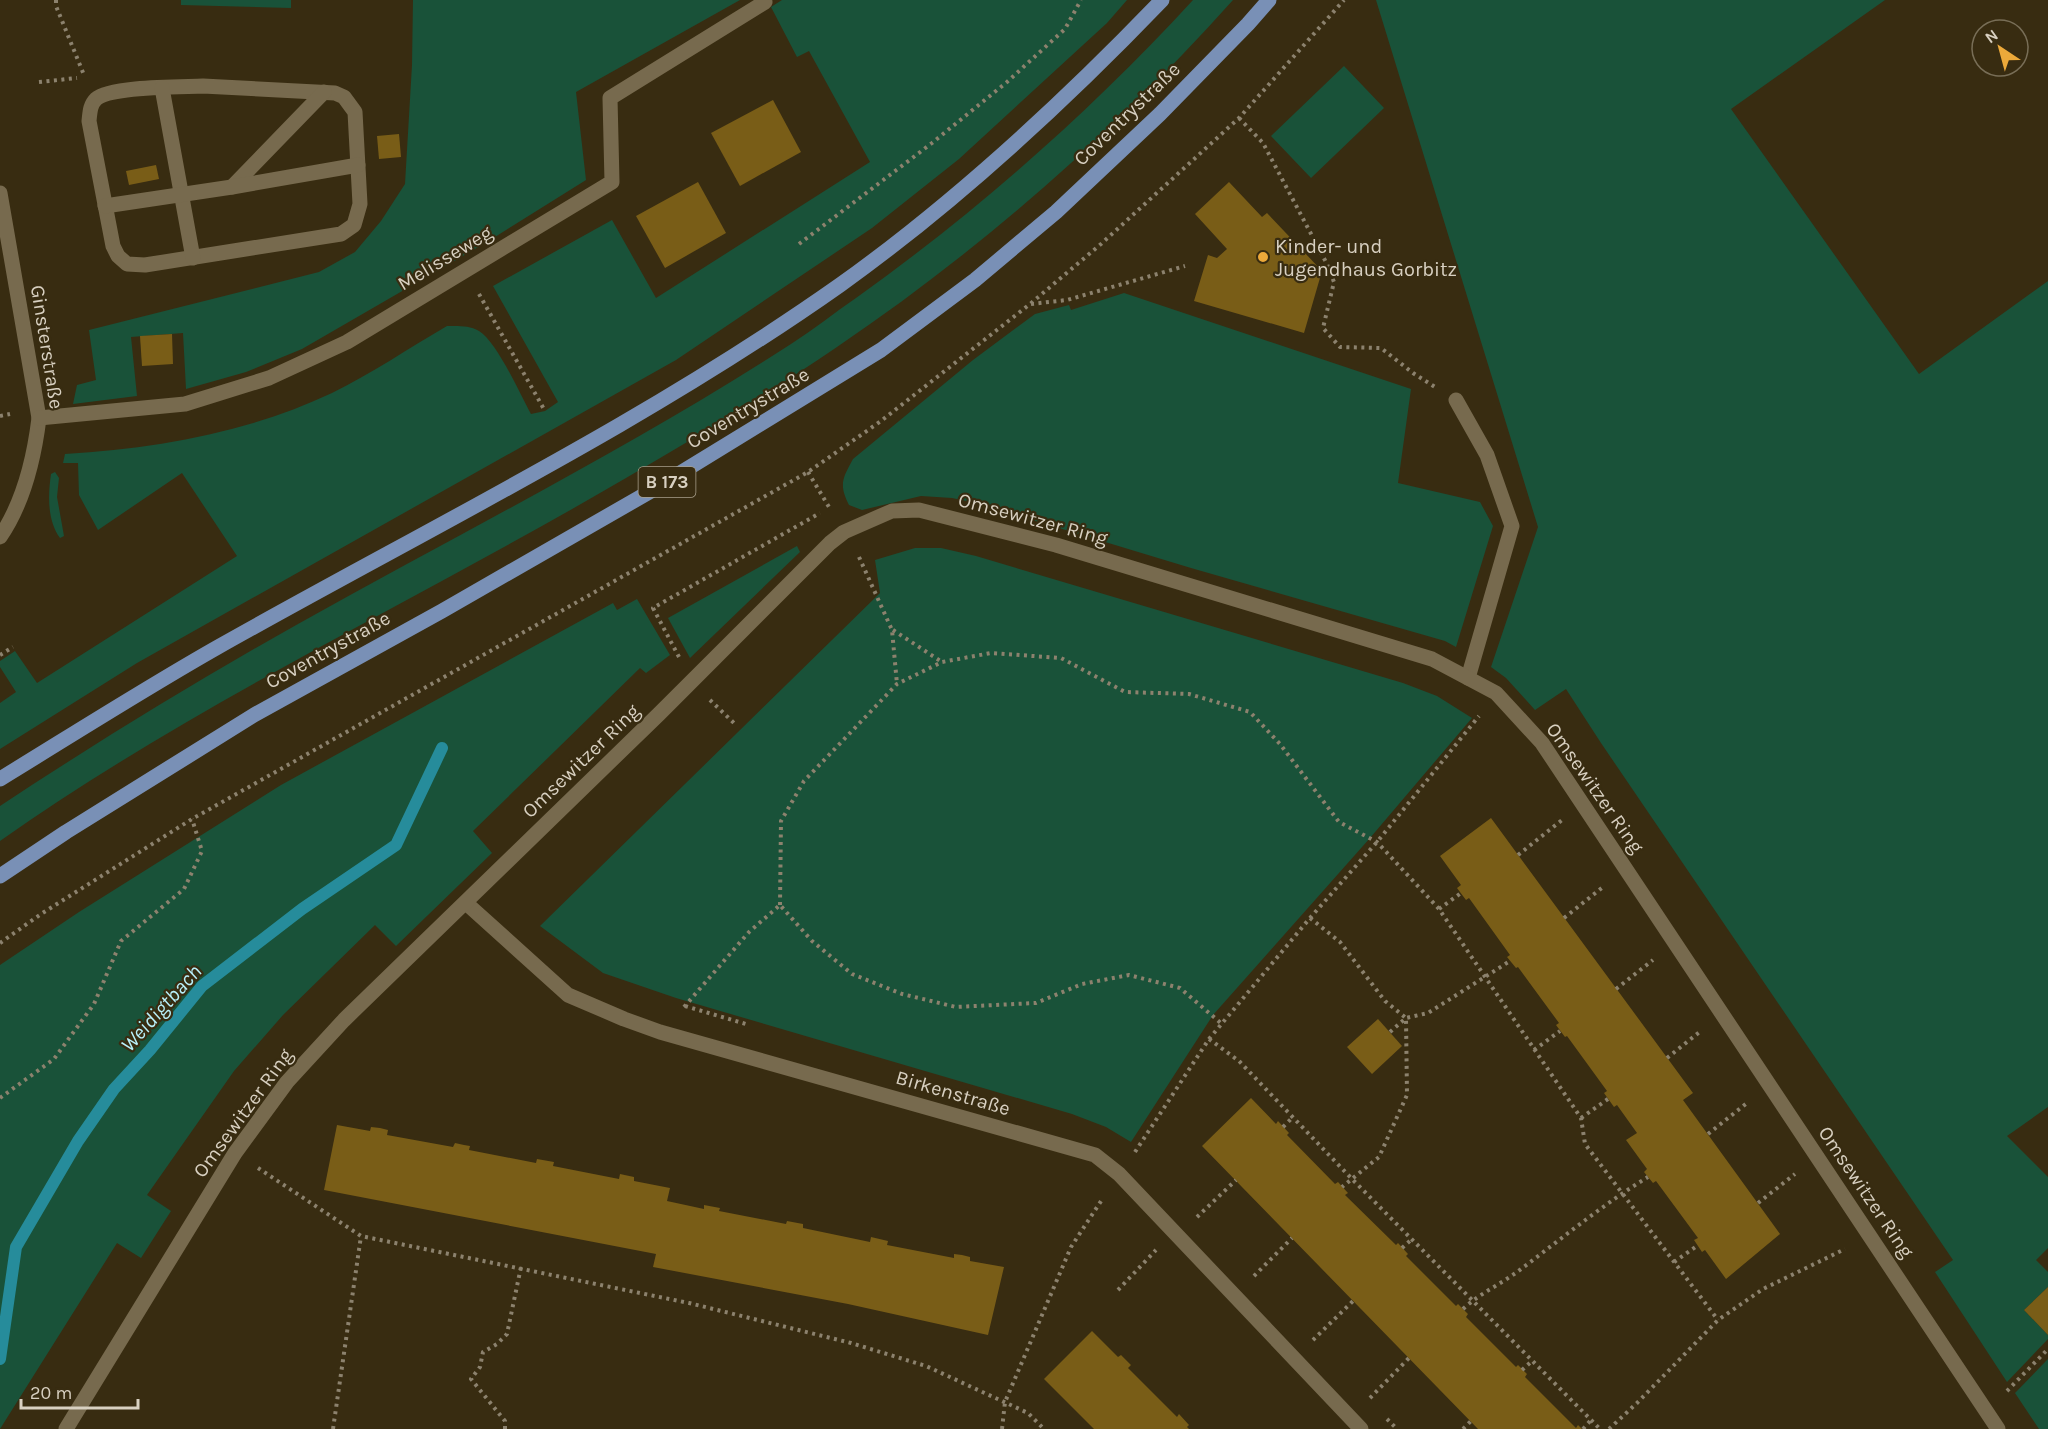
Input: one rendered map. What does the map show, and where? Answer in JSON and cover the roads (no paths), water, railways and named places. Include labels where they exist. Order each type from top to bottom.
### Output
[{"type":"main road","points":[[0,779],[216,648],[421,537],[612,429],[764,336],[840,284],[924,221],[1002,155],[1096,68],[1162,0]]},
{"type":"main road","name":"Coventrystraße","points":[[0,876],[66,832],[254,715],[631,503],[881,350],[975,279],[1056,212],[1160,114],[1269,0]]},
{"type":"street","name":"Melisseweg","points":[[39,418],[185,404],[269,378],[347,342],[612,182],[609,98],[765,2]]},
{"type":"street","points":[[203,86],[324,92],[344,97],[355,112],[360,204],[358,218],[349,230],[341,234],[145,265],[127,264],[118,256],[113,246],[89,121],[91,106],[104,94],[162,88],[203,86]]},
{"type":"street","points":[[162,88],[193,258]]},
{"type":"street","points":[[232,187],[324,92]]},
{"type":"street","points":[[105,206],[358,165]]},
{"type":"street","name":"Ginsterstraße","points":[[0,193],[39,418],[35,448],[24,487],[8,525],[0,537]]},
{"type":"street","points":[[1456,400],[1487,455],[1512,526],[1467,678]]},
{"type":"street","name":"Omsewitzer Ring","points":[[66,1429],[235,1153],[287,1082],[344,1020],[466,903],[830,543],[844,532],[892,510],[919,510],[1056,545],[1432,659],[1496,693],[1542,743],[1998,1429]]},
{"type":"street","name":"Birkenstraße","points":[[466,903],[568,995],[624,1019],[660,1032],[1095,1155],[1119,1174],[1361,1429]]},
{"type":"waterway","name":"Weidigtbach","points":[[0,1359],[16,1247],[78,1141],[114,1089],[150,1050],[202,986],[302,909],[396,845],[442,748]]},
{"type":"place","name":"Kinder- und Jugendhaus Gorbitz","points":[[1263,257]]}]
